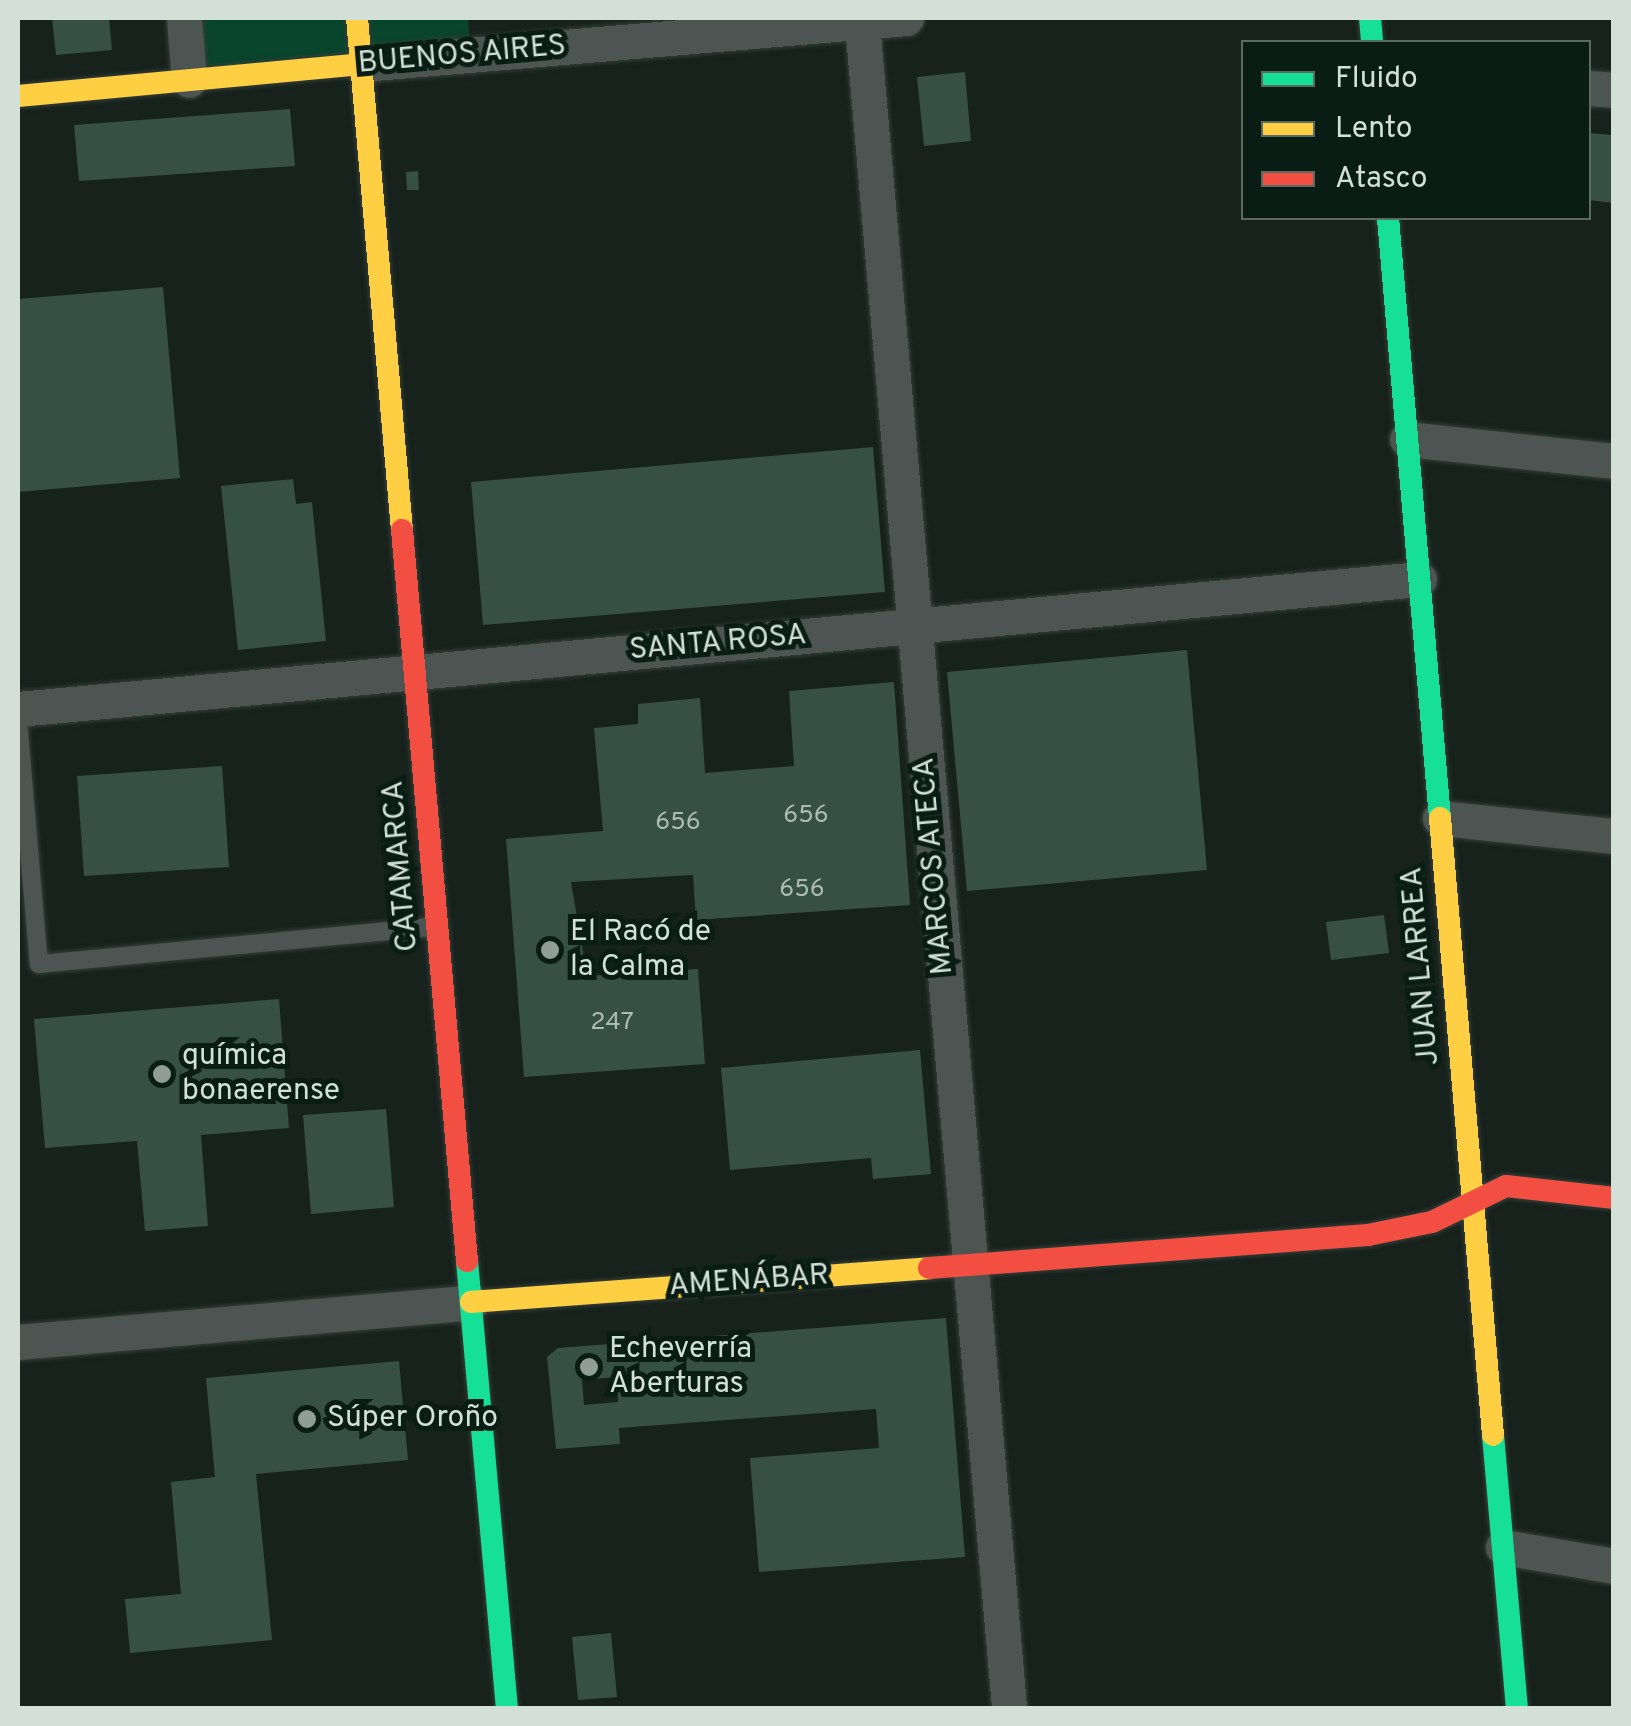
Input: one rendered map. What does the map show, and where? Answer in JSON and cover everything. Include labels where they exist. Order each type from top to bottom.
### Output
[{"type":"street","points":[[184,18],[189,80]]},
{"type":"street","name":"CATAMARCA","points":[[357,18],[507,1708]]},
{"type":"street","name":"BUENOS AIRES","points":[[18,96],[906,18]]},
{"type":"street","name":"MARCOS ATECA","points":[[862,22],[1009,1708]]},
{"type":"street","name":"JUAN LARREA","points":[[1388,220],[1517,1708]]},
{"type":"street","points":[[1407,439],[1614,461]]},
{"type":"street","name":"SANTA ROSA","points":[[18,710],[1419,580]]},
{"type":"street","points":[[1440,818],[1614,836]]},
{"type":"street","name":"AMENÁBAR","points":[[18,1342],[471,1302],[1400,1231],[1432,1222],[1472,1198],[1522,1185],[1614,1198]]},
{"type":"street","points":[[1503,1548],[1614,1566]]},
{"type":"lane","points":[[18,721],[39,964],[438,927]]},
{"type":"green space","points":[[184,18],[468,18],[470,55],[189,80]]},
{"type":"building","points":[[52,18],[109,18],[112,50],[56,55]]},
{"type":"building","points":[[965,72],[971,141],[924,146],[917,77]]},
{"type":"building","points":[[290,109],[295,166],[79,181],[74,125]]},
{"type":"building","points":[[1591,133],[1614,135],[1614,203],[1591,200]]},
{"type":"building","points":[[418,171],[419,190],[407,190],[406,172]]},
{"type":"building","points":[[163,287],[180,478],[18,492],[18,299]]},
{"type":"building","points":[[873,447],[885,592],[483,625],[471,482]]},
{"type":"building","points":[[293,479],[296,504],[312,502],[326,641],[238,650],[221,486]]},
{"type":"building","points":[[1187,650],[1207,870],[967,891],[947,672]]},
{"type":"building","points":[[894,682],[910,905],[696,920],[693,875],[571,882],[587,976],[698,969],[705,1064],[524,1077],[506,839],[603,831],[594,728],[638,724],[638,704],[700,698],[705,773],[794,766],[789,691]]},
{"type":"building","points":[[222,766],[229,867],[84,876],[77,776]]},
{"type":"building","points":[[1384,915],[1389,953],[1331,960],[1326,922]]},
{"type":"building","name":"química bonaerense","points":[[279,999],[289,1128],[201,1135],[208,1226],[145,1231],[137,1141],[45,1148],[34,1019]]},
{"type":"building","points":[[920,1050],[931,1174],[873,1179],[871,1158],[730,1170],[721,1068]]},
{"type":"building","points":[[386,1109],[394,1207],[311,1214],[303,1115]]},
{"type":"building","points":[[946,1318],[965,1557],[759,1572],[750,1458],[879,1448],[876,1409],[619,1428],[620,1444],[556,1449],[547,1357],[558,1348]],"holes":[[[617,1377],[618,1402],[584,1405],[582,1380]]]},
{"type":"building","points":[[399,1361],[408,1460],[256,1474],[272,1640],[130,1653],[125,1599],[181,1594],[171,1482],[215,1477],[206,1378]]},
{"type":"building","points":[[611,1633],[617,1697],[578,1700],[572,1637]]},
{"type":"traffic: fast","points":[[1370,18],[1372,40]]},
{"type":"traffic: fast","points":[[1388,220],[1440,818]]},
{"type":"traffic: fast","points":[[467,1261],[507,1708]]},
{"type":"traffic: fast","points":[[1493,1435],[1517,1708]]},
{"type":"traffic: slow","points":[[357,18],[402,530]]},
{"type":"traffic: slow","points":[[18,96],[362,64]]},
{"type":"traffic: slow","points":[[1440,818],[1493,1435]]},
{"type":"traffic: slow","points":[[471,1302],[929,1268]]},
{"type":"traffic: jam","points":[[402,530],[467,1261]]},
{"type":"traffic: jam","points":[[929,1268],[1368,1235],[1432,1222],[1506,1186],[1614,1198]]},
{"type":"place","name":"El Racó de la Calma","points":[[550,950]]},
{"type":"place","name":"química bonaerense","points":[[162,1074]]},
{"type":"place","name":"Echeverría Aberturas","points":[[589,1367]]},
{"type":"place","name":"Súper Oroño","points":[[307,1419]]}]
